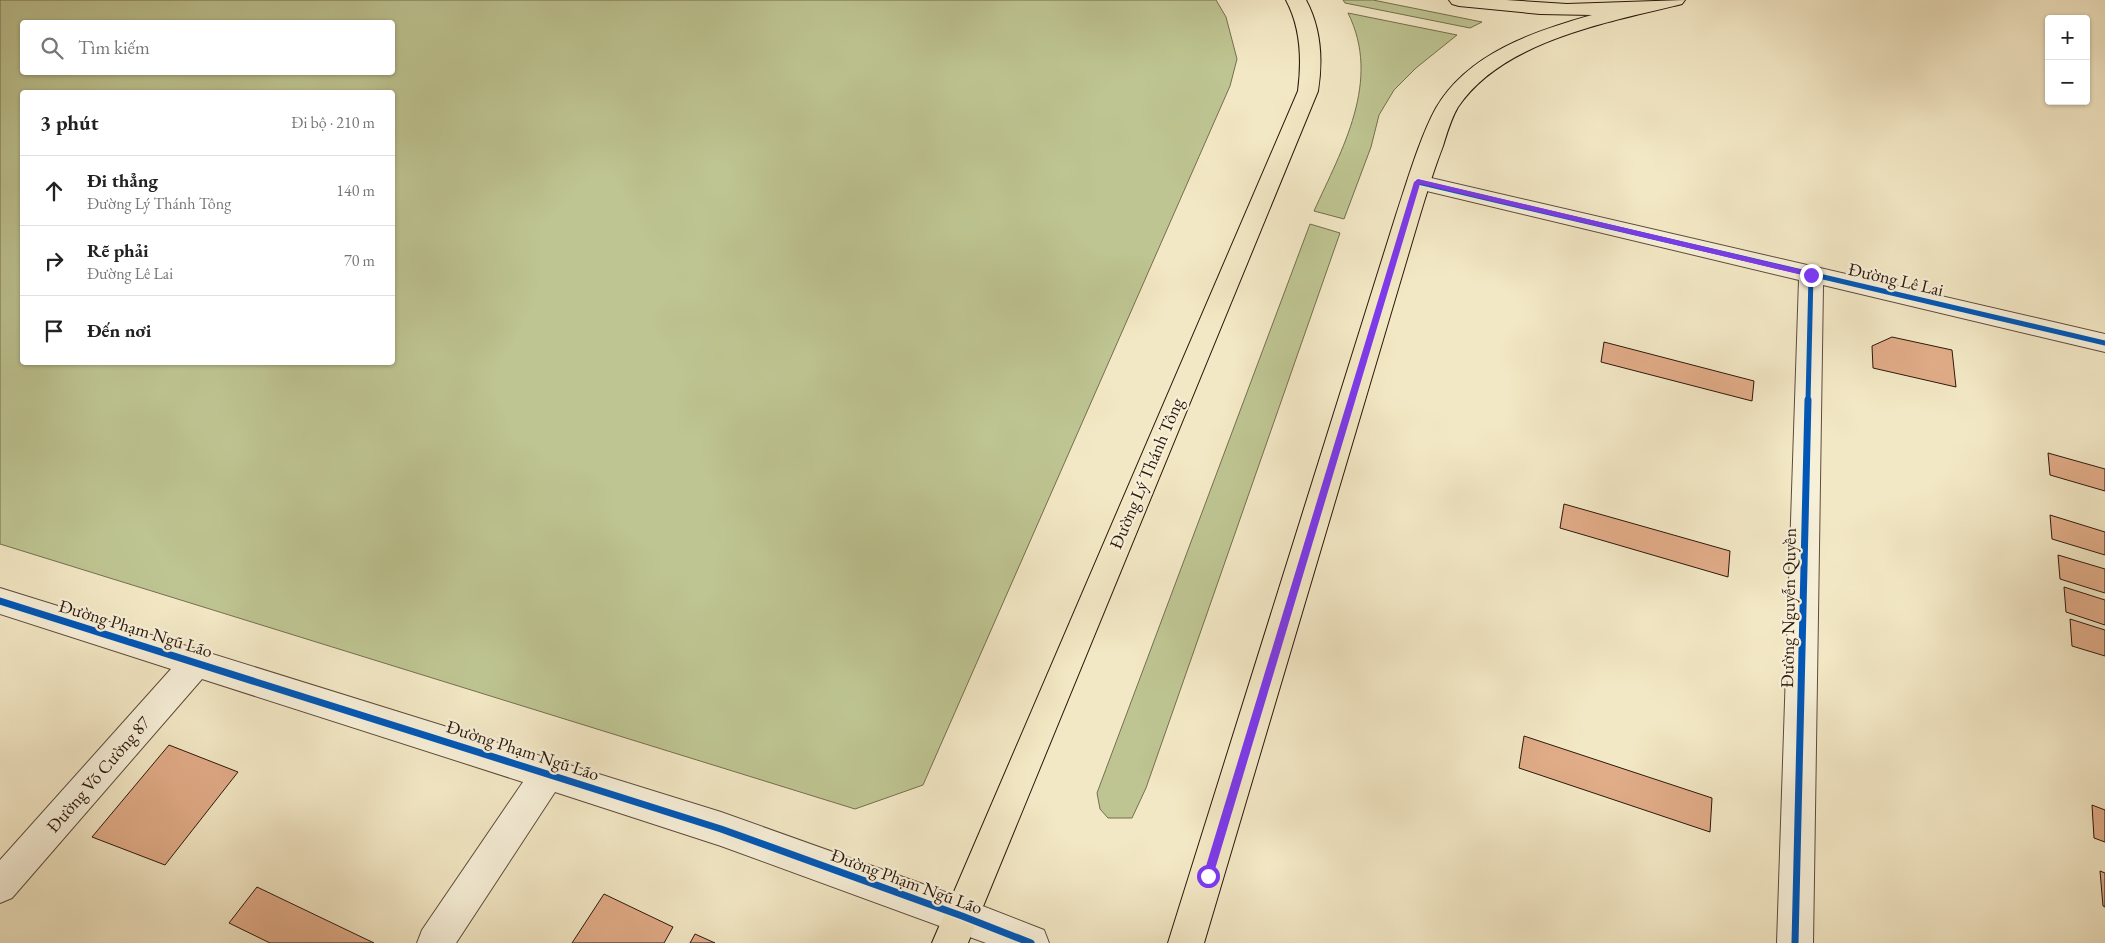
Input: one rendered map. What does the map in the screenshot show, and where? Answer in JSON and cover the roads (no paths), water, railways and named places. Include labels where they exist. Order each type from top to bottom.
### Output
[{"type":"main road","name":"Đường Lý Thánh Tông","points":[[956,929],[1308,91],[1311,67],[1308,39],[1303,12],[1296,0]]},
{"type":"main road","points":[[1459,0],[1549,10],[1663,2]]},
{"type":"main road","points":[[1186,943],[1418,182],[1450,103],[1478,74],[1504,55],[1538,39],[1663,2]]},
{"type":"street","name":"Đường Lê Lai","points":[[1418,182],[2105,343]]},
{"type":"street","name":"Đường Nguyễn Quyền","points":[[1795,943],[1811,275]]},
{"type":"street","name":"Đường Phạm Ngũ Lão","points":[[0,601],[721,828],[956,929],[1031,943]]},
{"type":"street","name":"Đường Võ Cường 87","points":[[0,886],[196,662]]},
{"type":"street","points":[[435,943],[548,774]]}]
